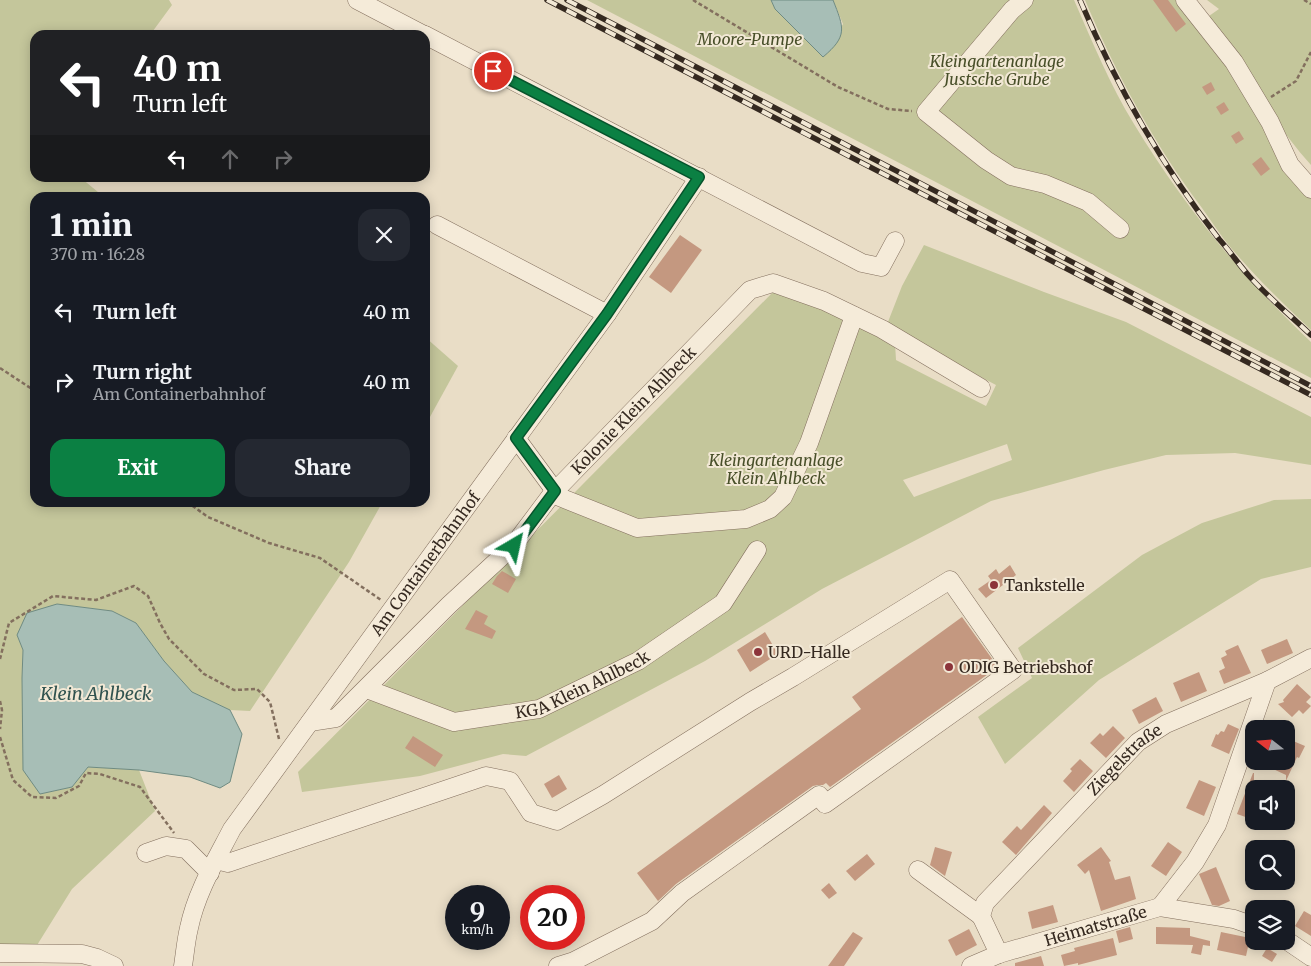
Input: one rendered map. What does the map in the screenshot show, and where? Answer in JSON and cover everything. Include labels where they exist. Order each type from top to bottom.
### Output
[{"type":"street","points":[[357,0],[415,30]]},
{"type":"street","points":[[1024,0],[1012,10],[926,112],[986,160],[1011,176],[1045,184],[1088,202],[1120,228]]},
{"type":"street","points":[[1185,0],[1234,62],[1270,122],[1290,165],[1311,189]]},
{"type":"street","points":[[430,38],[862,263],[881,267],[895,240]]},
{"type":"street","name":"Am Containerbahnhof","points":[[183,966],[194,908],[232,829],[607,314],[699,177]]},
{"type":"street","points":[[437,225],[607,314]]},
{"type":"street","name":"Kolonie Klein Ahlbeck","points":[[310,722],[336,718],[449,605],[514,546],[553,492],[750,290],[773,283],[824,301],[882,329],[981,388]]},
{"type":"street","points":[[516,438],[553,492],[637,528],[746,519],[770,509],[783,497],[810,443],[854,316]]},
{"type":"street","name":"KGA Klein Ahlbeck","points":[[367,689],[454,722],[539,709],[638,661],[723,603],[757,550]]},
{"type":"street","points":[[146,853],[166,846],[186,849],[213,866],[228,863],[486,776],[510,781],[531,813],[557,821],[603,795],[750,702],[950,580],[1013,670],[825,804],[818,795],[682,893],[652,920],[574,961],[558,966]]},
{"type":"street","name":"Ziegelstraße","points":[[981,916],[985,903],[1138,742],[1166,724],[1267,681],[1311,658]]},
{"type":"street","points":[[1160,907],[1195,862],[1217,825],[1267,681]]},
{"type":"street","points":[[918,870],[981,916],[1000,954]]},
{"type":"street","name":"Heimatstraße","points":[[971,966],[1000,954],[1160,907],[1234,919],[1245,923]]},
{"type":"street","points":[[1295,946],[1311,957]]},
{"type":"street","points":[[0,953],[82,954],[97,958],[114,966]]},
{"type":"path","points":[[693,0],[838,87],[888,109],[926,112]]},
{"type":"path","points":[[1304,0],[1311,4]]},
{"type":"path","points":[[1260,104],[1296,81],[1311,52]]},
{"type":"path","points":[[0,368],[30,388]]},
{"type":"path","points":[[194,507],[208,517],[269,543],[320,558],[392,608]]},
{"type":"path","points":[[0,659],[9,623],[53,596],[96,600],[134,586],[148,596],[169,639],[204,674],[234,690],[257,689],[270,702],[283,758]]},
{"type":"path","points":[[0,701],[2,710],[0,729]]},
{"type":"path","points":[[0,737],[13,780],[32,797],[56,798],[79,786],[86,774],[100,774],[140,787],[186,849]]},
{"type":"green space","points":[[0,0],[169,0],[172,5],[154,30],[30,30],[30,182],[86,182],[98,192],[30,192],[30,507],[380,507],[349,562],[250,711],[230,710],[192,692],[164,661],[136,623],[112,611],[57,604],[17,635],[23,650],[24,770],[40,794],[72,787],[88,767],[139,770],[155,811],[72,889],[34,950],[0,947]]},
{"type":"green space","points":[[587,0],[771,0],[775,9],[823,57],[843,24],[833,0],[1074,0],[1117,94],[1134,124],[1173,183],[1193,211],[1238,266],[1311,342],[1311,378]]},
{"type":"green space","points":[[1085,0],[1178,0],[1230,65],[1311,195],[1311,330],[1231,248],[1184,184],[1137,108]]},
{"type":"green space","points":[[1207,0],[1311,0],[1311,165],[1296,148],[1245,74],[1209,16],[1219,9]]},
{"type":"green space","name":"Kleingartenanlage Klein Ahlbeck","points":[[924,245],[1126,322],[1311,417],[1311,465],[1235,453],[1166,455],[991,501],[822,589],[705,661],[526,756],[503,754],[420,776],[302,792],[298,772],[775,290],[880,334],[895,343],[896,360],[986,406],[996,385],[886,327],[902,286]],"holes":[[[1007,444],[1012,460],[914,497],[903,480]]]},
{"type":"green space","points":[[430,341],[458,366],[430,417]]},
{"type":"green space","points":[[1311,499],[1311,567],[1261,579],[1099,680],[1005,764],[978,717],[1032,678],[1018,648],[1142,555],[1202,523],[1274,500]]},
{"type":"water","points":[[771,0],[833,0],[841,25],[840,37],[837,43],[823,57],[775,9]]},
{"type":"water","name":"Klein Ahlbeck","points":[[57,604],[112,611],[136,623],[164,661],[192,692],[230,710],[242,734],[230,782],[220,788],[190,777],[139,770],[88,767],[72,787],[40,794],[23,770],[23,650],[17,635],[27,613]]},
{"type":"building","points":[[1153,0],[1168,0],[1186,24],[1176,32]]},
{"type":"building","points":[[1211,82],[1215,90],[1207,95],[1202,87]]},
{"type":"building","points":[[1224,102],[1229,110],[1221,115],[1216,107]]},
{"type":"building","points":[[1239,131],[1244,139],[1236,144],[1231,136]]},
{"type":"building","points":[[1261,157],[1270,169],[1261,176],[1252,164]]},
{"type":"building","points":[[680,235],[702,250],[671,293],[649,277]]},
{"type":"building","name":"Tankstelle","points":[[1010,565],[1016,575],[986,598],[978,589],[991,580],[988,576],[996,569],[999,574]]},
{"type":"building","points":[[502,571],[516,579],[508,593],[492,584]]},
{"type":"building","points":[[476,610],[488,616],[484,624],[496,631],[492,639],[465,629]]},
{"type":"building","points":[[962,617],[998,667],[830,787],[826,783],[813,786],[676,884],[658,901],[637,873],[861,709],[852,697]]},
{"type":"building","name":"URD-Halle","points":[[765,632],[778,654],[750,672],[737,650]]},
{"type":"building","points":[[1287,639],[1293,653],[1267,664],[1261,650]]},
{"type":"building","points":[[1238,645],[1251,673],[1224,684],[1219,671],[1225,668],[1221,658],[1227,655],[1225,651]]},
{"type":"building","points":[[1199,672],[1207,691],[1181,702],[1173,683]]},
{"type":"building","points":[[1297,684],[1311,697],[1306,702],[1311,706],[1303,714],[1299,710],[1292,717],[1278,704],[1284,702],[1283,700]]},
{"type":"building","points":[[1156,697],[1163,711],[1139,724],[1132,710]]},
{"type":"building","points":[[1228,724],[1239,729],[1229,754],[1211,746],[1216,734],[1218,735],[1221,731],[1224,732]]},
{"type":"building","points":[[1113,726],[1125,738],[1106,758],[1090,743],[1100,733],[1103,736]]},
{"type":"building","points":[[413,736],[443,755],[435,767],[405,748]]},
{"type":"building","points":[[1295,742],[1305,746],[1299,758],[1297,757],[1295,761]]},
{"type":"building","points":[[1080,759],[1093,771],[1074,792],[1063,781],[1072,771],[1070,769]]},
{"type":"building","points":[[1275,770],[1291,770],[1286,780],[1286,775]]},
{"type":"building","points":[[1253,773],[1254,773],[1254,780],[1250,780]]},
{"type":"building","points":[[559,775],[567,789],[552,798],[544,784]]},
{"type":"building","points":[[1199,780],[1216,787],[1204,816],[1186,808]]},
{"type":"building","points":[[1245,794],[1245,817],[1237,814]]},
{"type":"building","points":[[1044,805],[1052,813],[1016,855],[1002,842],[1017,826],[1021,830]]},
{"type":"building","points":[[1168,842],[1182,852],[1166,876],[1151,866]]},
{"type":"building","points":[[935,847],[952,852],[945,876],[930,865]]},
{"type":"building","points":[[1101,847],[1111,861],[1109,862],[1115,880],[1130,876],[1136,899],[1101,911],[1089,870],[1085,874],[1077,865]]},
{"type":"building","points":[[867,854],[875,864],[855,881],[846,871]]},
{"type":"building","points":[[1216,867],[1230,901],[1219,906],[1212,905],[1199,874]]},
{"type":"building","points":[[829,883],[837,893],[829,899],[821,890]]},
{"type":"building","points":[[1053,905],[1058,922],[1032,929],[1028,912]]},
{"type":"building","points":[[1304,911],[1311,915],[1311,936],[1295,926]]},
{"type":"building","points":[[1130,927],[1133,939],[1119,943],[1116,931]]},
{"type":"building","points":[[1156,927],[1190,928],[1190,936],[1210,941],[1210,946],[1203,945],[1201,955],[1191,953],[1193,945],[1156,944]]},
{"type":"building","points":[[969,929],[977,945],[956,956],[948,940]]},
{"type":"building","points":[[853,932],[863,938],[844,966],[828,966]]},
{"type":"building","points":[[1221,932],[1245,937],[1245,950],[1247,950],[1246,956],[1217,950]]},
{"type":"building","points":[[1113,938],[1117,955],[1078,965],[1078,963],[1064,966],[1061,955],[1075,951],[1074,948]]},
{"type":"building","points":[[1266,950],[1270,950],[1277,954],[1272,962],[1262,956]]},
{"type":"building","points":[[1041,956],[1044,966],[1015,966],[1015,963]]},
{"type":"railway","points":[[547,0],[1311,395]]},
{"type":"railway","points":[[567,0],[1311,386]]},
{"type":"railway","points":[[1080,0],[1125,94],[1178,183],[1246,272],[1311,335]]},
{"type":"place","name":"Tankstelle","points":[[994,585]]},
{"type":"place","name":"URD-Halle","points":[[758,652]]},
{"type":"place","name":"ODIG Betriebshof","points":[[949,667]]},
{"type":"route","points":[[493,71],[699,177],[607,314],[516,438],[555,491],[514,546]]},
{"type":"park label","name":"Moore-Pumpe","points":[[750,39]]},
{"type":"park label","name":"Kleingartenanlage Justsche Grube","points":[[997,70]]}]
